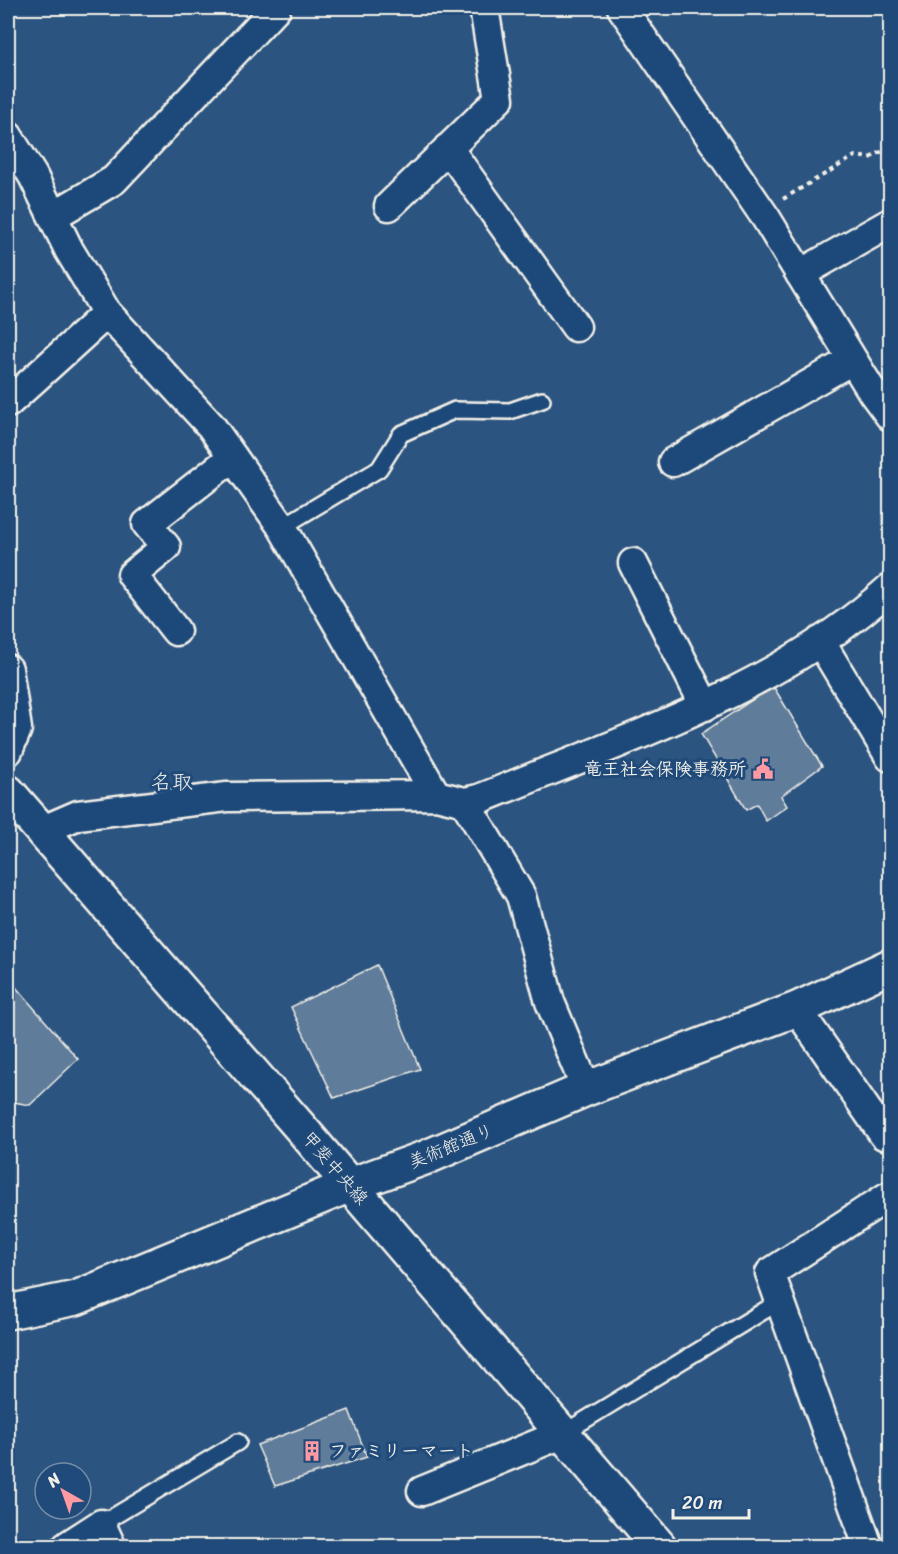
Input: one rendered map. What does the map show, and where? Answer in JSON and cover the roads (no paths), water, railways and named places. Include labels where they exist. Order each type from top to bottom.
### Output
[{"type":"main road","name":"甲斐中央線","points":[[11,805],[41,831],[350,1185],[659,1546]]},
{"type":"main road","name":"美術館通り","points":[[8,1312],[76,1298],[586,1089],[797,1009],[891,966]]},
{"type":"street","points":[[53,216],[114,180],[276,8]]},
{"type":"street","points":[[389,206],[499,99],[484,8]]},
{"type":"street","points":[[622,8],[762,213],[852,360],[891,416]]},
{"type":"street","points":[[8,136],[33,176],[69,249],[107,313],[212,426],[282,527],[436,795]]},
{"type":"street","points":[[448,148],[576,327]]},
{"type":"street","points":[[800,274],[891,223]]},
{"type":"street","points":[[8,403],[107,313]]},
{"type":"street","points":[[673,462],[852,360]]},
{"type":"street","points":[[176,631],[132,575],[166,547],[147,524],[233,457]]},
{"type":"street","points":[[633,563],[705,706]]},
{"type":"street","points":[[41,831],[78,815],[227,797],[436,795],[465,802],[479,799],[705,706],[798,656],[863,613],[891,588]]},
{"type":"street","points":[[820,641],[891,758]]},
{"type":"street","points":[[8,669],[17,729],[8,750]]},
{"type":"street","points":[[465,802],[521,896],[550,1002],[586,1089]]},
{"type":"street","points":[[797,1009],[884,1135],[891,1131]]},
{"type":"street","points":[[868,1546],[770,1273],[886,1197]]},
{"type":"street","points":[[422,1491],[562,1434]]},
{"type":"street","points":[[67,1546],[106,1535]]},
{"type":"lane","points":[[282,527],[379,469],[401,434],[455,410],[510,411],[542,400]]},
{"type":"lane","points":[[562,1434],[780,1301]]},
{"type":"lane","points":[[106,1535],[238,1442]]},
{"type":"place","name":"竜王社会保険事務所","points":[[763,769]]},
{"type":"place","name":"ファミリーマート","points":[[312,1451]]},
{"type":"district","name":"名取","points":[[172,782]]}]
